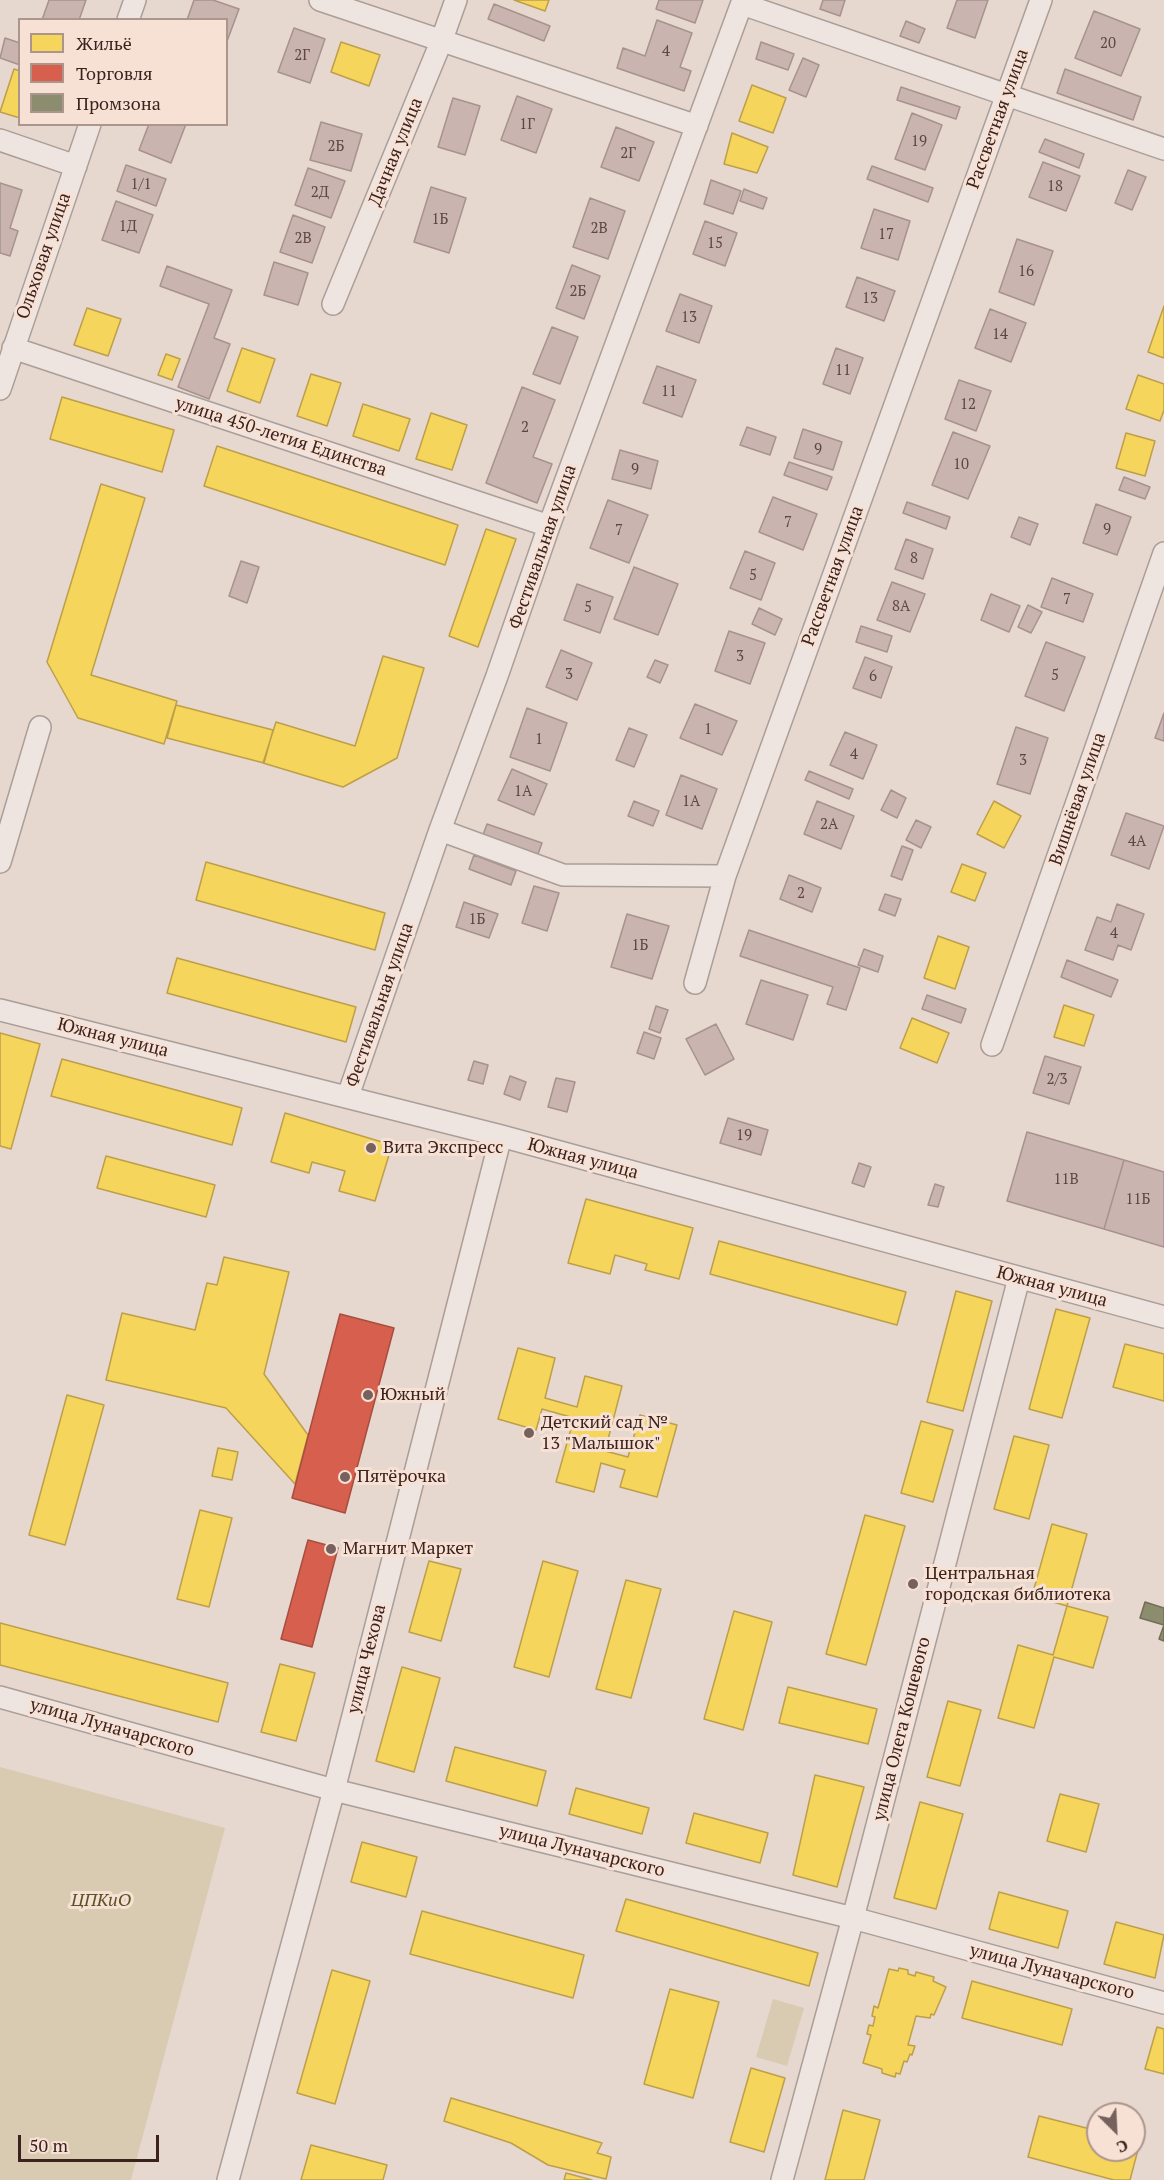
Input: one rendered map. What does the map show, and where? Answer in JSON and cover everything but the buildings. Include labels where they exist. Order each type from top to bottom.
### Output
[{"type":"street","points":[[129,18],[135,0]]},
{"type":"street","points":[[320,0],[697,126]]},
{"type":"street","name":"Дачная улица","points":[[333,304],[441,42],[456,0]]},
{"type":"street","name":"Рассветная улица","points":[[695,983],[725,876],[1041,0]]},
{"type":"street","points":[[743,2],[1164,149]]},
{"type":"street","name":"Фестивальная улица","points":[[348,1096],[549,526],[743,2]]},
{"type":"street","name":"Ольховая улица","points":[[0,389],[89,126]]},
{"type":"street","points":[[0,140],[76,165]]},
{"type":"street","name":"улица 450-летия Единства","points":[[13,348],[549,526]]},
{"type":"street","name":"Вишнёвая улица","points":[[992,1046],[1164,553]]},
{"type":"street","points":[[0,862],[40,727]]},
{"type":"street","points":[[440,830],[562,875],[725,876]]},
{"type":"street","name":"Южная улица","points":[[0,1010],[501,1136],[1164,1317]]},
{"type":"street","name":"улица Чехова","points":[[228,2180],[334,1790],[501,1136]]},
{"type":"street","name":"улица Олега Кошевого","points":[[782,2180],[854,1918],[1018,1278]]},
{"type":"street","name":"улица Луначарского","points":[[0,1696],[334,1790],[854,1918],[1164,2003]]},
{"type":"green space","name":"ЦПКиО","points":[[0,1767],[225,1828],[131,2180],[0,2180]]},
{"type":"green space","points":[[773,1999],[804,2008],[787,2066],[756,2057]]},
{"type":"place","name":"Вита Экспресс","points":[[371,1148]]},
{"type":"place","name":"Южный","points":[[368,1395]]},
{"type":"place","name":"Детский сад № 13 \"Малышок\"","points":[[529,1433]]},
{"type":"place","name":"Пятёрочка","points":[[345,1477]]},
{"type":"place","name":"Магнит Маркет","points":[[331,1549]]},
{"type":"place","name":"Центральная городская библиотека","points":[[913,1584]]}]
